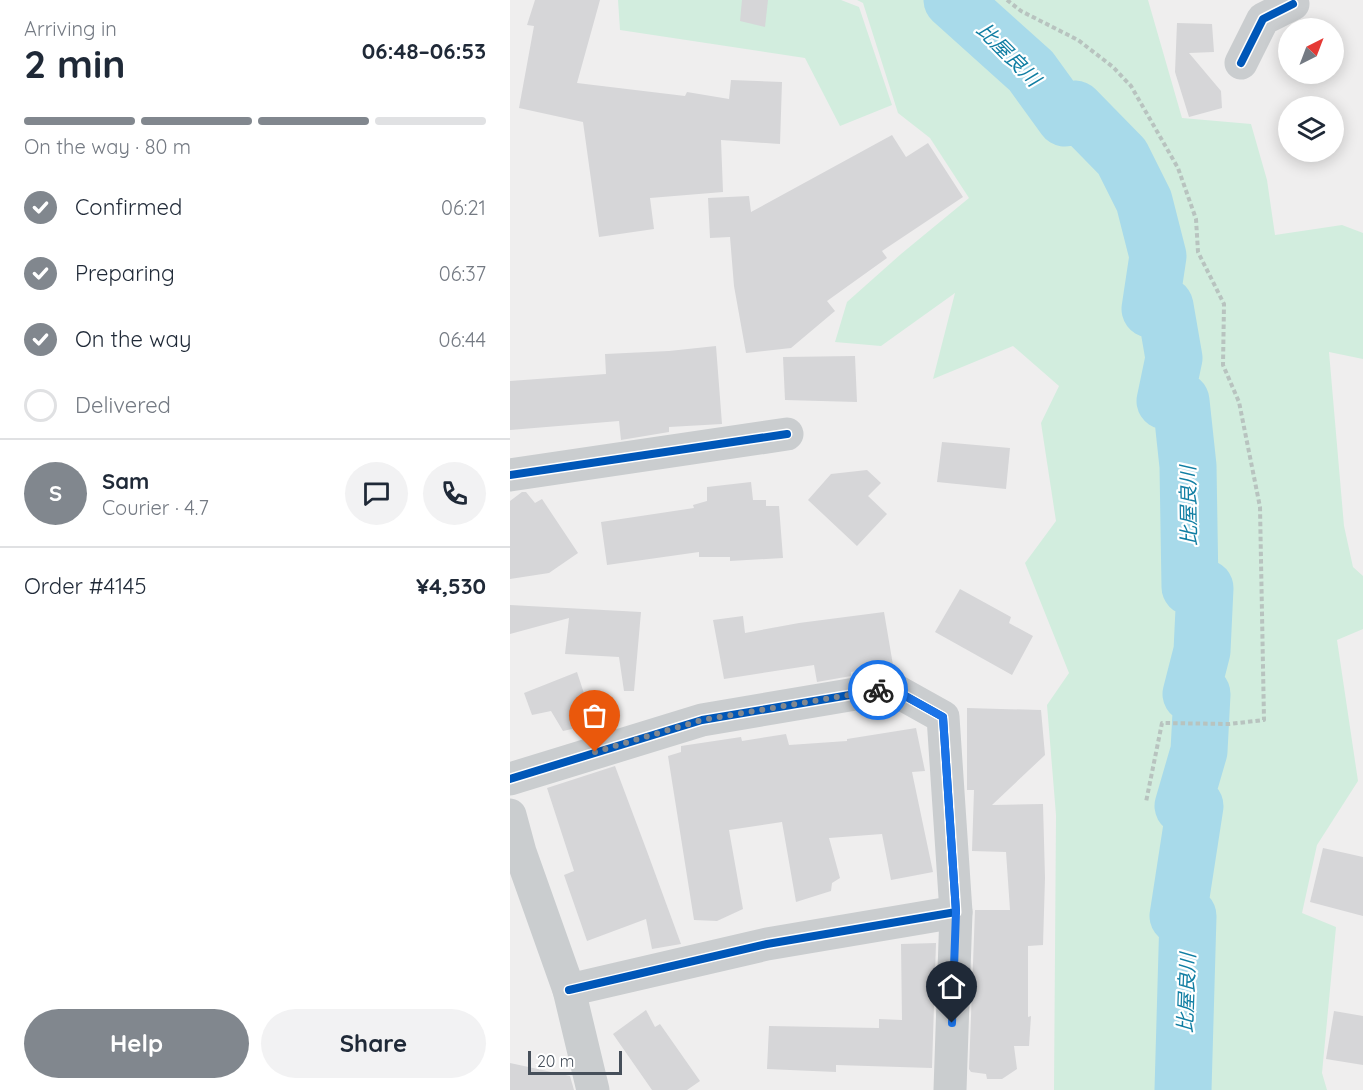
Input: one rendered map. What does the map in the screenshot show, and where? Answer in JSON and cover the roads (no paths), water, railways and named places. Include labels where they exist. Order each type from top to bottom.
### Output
[{"type":"street","points":[[1241,63],[1263,19],[1295,1]]},
{"type":"street","points":[[510,475],[788,434]]},
{"type":"street","points":[[510,779],[702,720],[891,688],[943,717],[956,912],[950,1090]]},
{"type":"street","points":[[510,815],[520,852],[569,990],[593,1090]]},
{"type":"street","points":[[569,990],[766,944],[956,912]]},
{"type":"waterway","name":"比屋良川","points":[[952,0],[1031,71],[1065,118],[1075,109],[1122,157],[1144,201],[1158,256],[1150,309],[1165,306],[1174,358],[1165,401],[1181,401],[1188,466],[1190,587],[1205,588],[1202,651],[1191,694],[1202,694],[1199,751],[1183,806],[1195,806],[1178,916],[1188,916],[1183,1090]]}]
